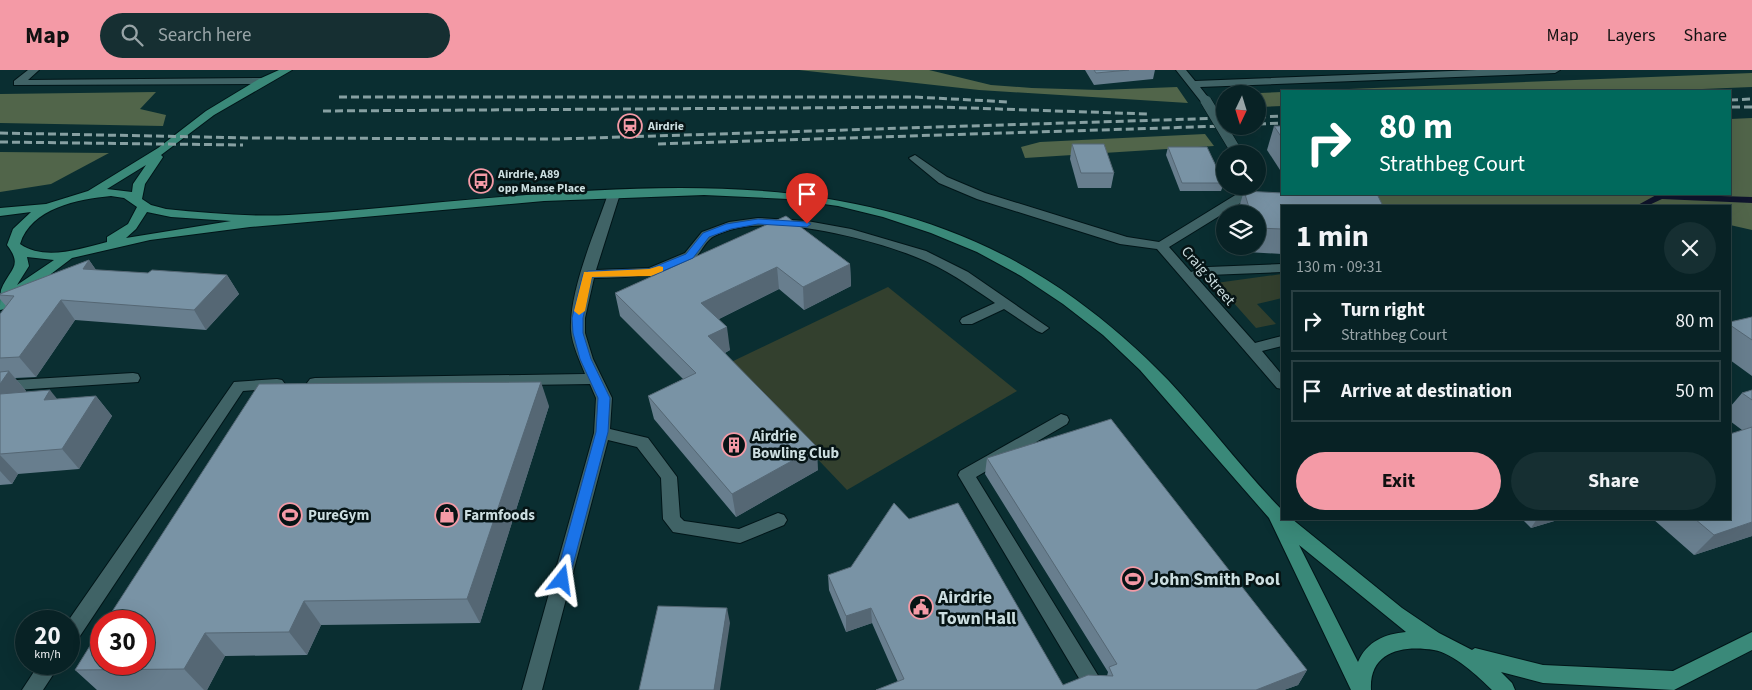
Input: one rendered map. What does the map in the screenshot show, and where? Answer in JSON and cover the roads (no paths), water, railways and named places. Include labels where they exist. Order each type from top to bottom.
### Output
[{"type":"main road","points":[[0,212],[51,206],[90,194],[162,150],[210,113],[264,81],[287,70]]},
{"type":"main road","points":[[95,248],[116,238],[132,227],[141,216],[139,184],[162,150]]},
{"type":"main road","points":[[0,240],[32,256],[49,257],[72,254],[135,238],[279,218],[614,194],[752,192],[824,200],[854,206],[913,222],[982,248],[1078,309],[1137,358],[1172,394],[1272,511],[1281,519]]},
{"type":"main road","points":[[90,194],[125,194],[159,211],[205,217],[279,218]]},
{"type":"main road","points":[[0,304],[22,266],[14,236],[21,225],[51,206]]},
{"type":"main road","points":[[0,304],[41,273],[72,254]]},
{"type":"main road","points":[[1272,511],[1332,626],[1361,689]]},
{"type":"main road","points":[[1283,520],[1381,604],[1436,643],[1462,654],[1543,674],[1674,680]]},
{"type":"main road","points":[[1361,689],[1362,668],[1372,652],[1388,642],[1410,639],[1436,643]]},
{"type":"main road","points":[[1654,690],[1752,641]]},
{"type":"main road","points":[[1462,654],[1487,671],[1505,690]]},
{"type":"street","points":[[34,70],[18,83],[264,81]]},
{"type":"street","points":[[1181,70],[1206,101],[1232,145]]},
{"type":"street","points":[[1194,84],[1555,70]]},
{"type":"street","points":[[915,158],[943,180],[981,196],[1126,241],[1161,246]]},
{"type":"street","points":[[532,690],[602,432],[604,398],[578,333],[578,318],[588,274],[614,194]]},
{"type":"street","name":"Craig Street","points":[[1245,195],[1161,246],[1186,277],[1281,383]]},
{"type":"street","points":[[588,274],[651,272],[690,256],[706,235],[729,226],[758,222],[807,224],[847,232],[921,254],[963,274],[1042,328]]},
{"type":"street","points":[[1186,277],[1208,272],[1281,268]]},
{"type":"street","points":[[967,321],[1006,303]]},
{"type":"street","points":[[1252,349],[1281,341]]},
{"type":"street","points":[[0,386],[132,378]]},
{"type":"street","points":[[80,620],[239,386],[298,383],[595,378]]},
{"type":"street","points":[[1060,420],[966,475],[1097,690]]},
{"type":"street","points":[[602,432],[642,442],[669,477],[672,519],[679,527],[740,536],[778,520]]},
{"type":"street","points":[[32,690],[42,675]]},
{"type":"waterway","points":[[1643,205],[1660,196],[1752,200]]},
{"type":"railway","points":[[339,97],[915,97],[1009,102]]},
{"type":"railway","points":[[1731,100],[1752,99]]},
{"type":"railway","points":[[323,111],[939,107],[1148,114]]},
{"type":"railway","points":[[1732,107],[1752,107]]},
{"type":"railway","points":[[1266,117],[1281,116]]},
{"type":"railway","points":[[0,133],[254,138],[558,139],[1216,118]]},
{"type":"railway","points":[[1266,124],[1281,123]]},
{"type":"railway","points":[[658,144],[1216,126]]},
{"type":"railway","points":[[0,142],[243,145]]},
{"type":"place","name":"Airdrie","points":[[630,126]]},
{"type":"place","name":"Airdrie, A89 opp Manse Place","points":[[481,181]]},
{"type":"place","name":"Airdrie Bowling Club","points":[[734,445]]},
{"type":"place","name":"PureGym","points":[[290,515]]},
{"type":"place","name":"Farmfoods","points":[[447,515]]},
{"type":"place","name":"John Smith Pool","points":[[1133,579]]},
{"type":"place","name":"Airdrie Town Hall","points":[[921,607]]}]
